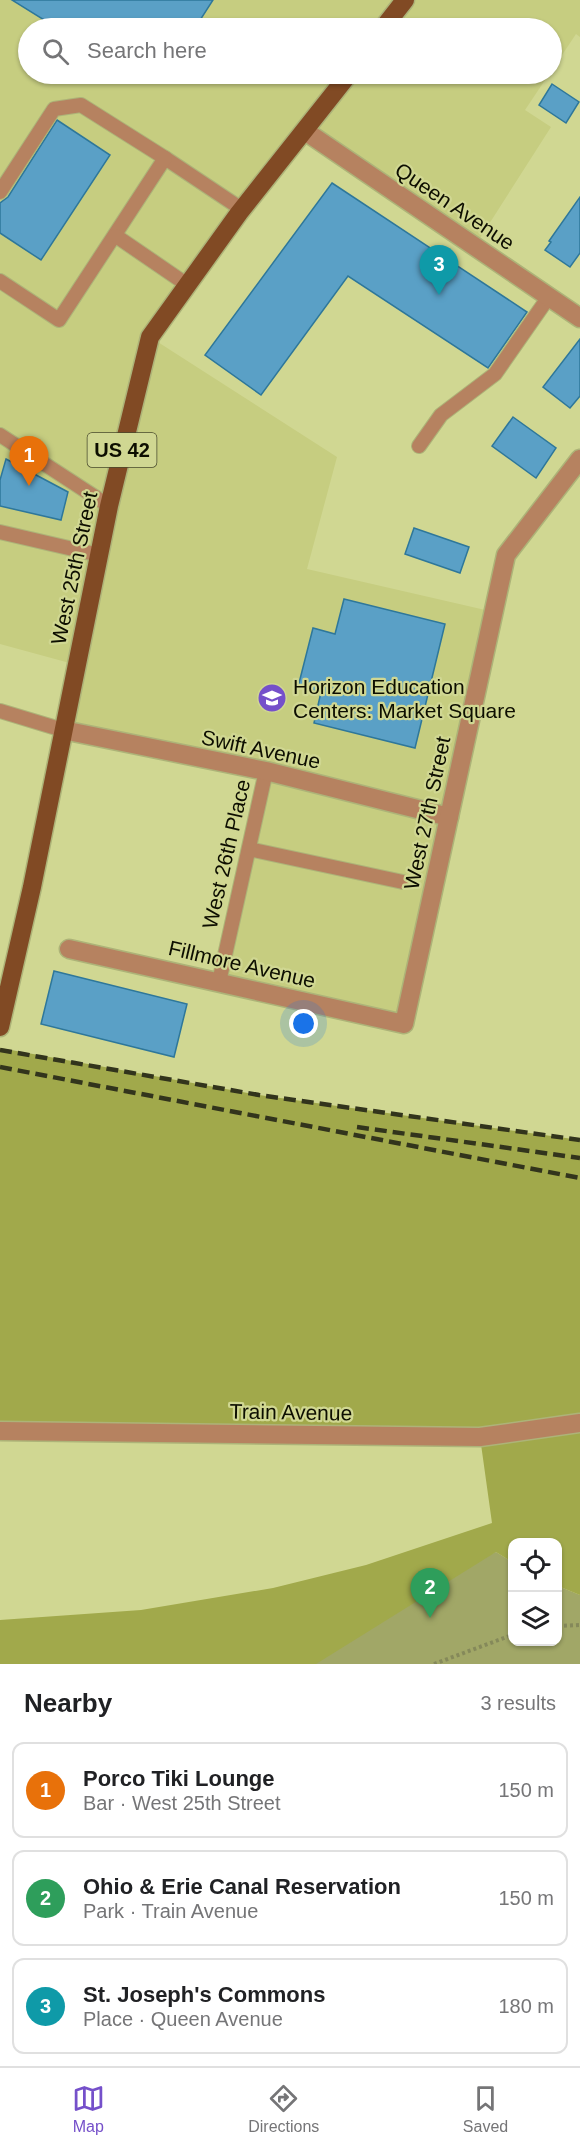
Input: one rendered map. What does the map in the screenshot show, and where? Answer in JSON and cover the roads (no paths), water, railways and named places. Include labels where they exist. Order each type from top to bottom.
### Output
[{"type":"main road","points":[[391,18],[405,0]]},
{"type":"main road","name":"West 25th Street","points":[[0,1027],[32,887],[109,506],[150,337],[186,284],[341,84]]},
{"type":"street","name":"Queen Avenue","points":[[305,131],[580,318]]},
{"type":"street","name":"West 27th Street","points":[[404,1024],[506,555],[580,459]]},
{"type":"street","name":"Swift Avenue","points":[[63,730],[266,771],[449,817]]},
{"type":"street","name":"Fillmore Avenue","points":[[69,950],[219,981],[404,1024]]},
{"type":"street","name":"Train Avenue","points":[[0,1431],[480,1437],[580,1423]]},
{"type":"lane","points":[[0,192],[54,109],[81,105],[243,210]]},
{"type":"lane","points":[[0,281],[59,320],[165,158]]},
{"type":"lane","points":[[116,236],[186,284]]},
{"type":"lane","points":[[420,446],[441,415],[495,374],[548,298]]},
{"type":"lane","points":[[0,435],[109,506]]},
{"type":"lane","points":[[0,532],[99,555]]},
{"type":"lane","points":[[0,711],[63,730]]},
{"type":"lane","name":"West 26th Place","points":[[219,981],[266,771]]},
{"type":"lane","points":[[249,849],[403,882]]},
{"type":"railway","points":[[0,1050],[259,1095],[580,1140]]},
{"type":"railway","points":[[0,1067],[580,1178]]},
{"type":"railway","points":[[357,1127],[580,1158]]},
{"type":"place","name":"St. Joseph's Commons","points":[[439,295]]},
{"type":"place","name":"Porco Tiki Lounge","points":[[29,486]]},
{"type":"place","name":"Horizon Education Centers: Market Square","points":[[272,698]]},
{"type":"place","name":"Ohio & Erie Canal Reservation","points":[[430,1618]]}]
